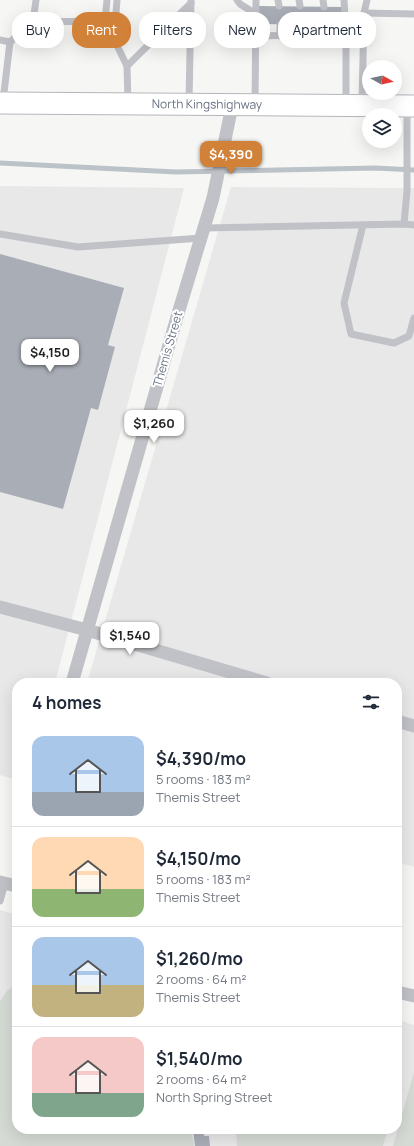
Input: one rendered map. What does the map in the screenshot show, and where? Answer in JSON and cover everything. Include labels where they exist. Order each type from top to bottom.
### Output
[{"type":"main road","name":"North Kingshighway","points":[[1,103],[232,106],[410,106]]},
{"type":"street","name":"Themis Street","points":[[73,678],[213,198],[232,106]]},
{"type":"street","points":[[0,607],[87,630],[250,678]]},
{"type":"street","points":[[402,722],[414,726]]},
{"type":"street","points":[[402,993],[414,996]]},
{"type":"lane","points":[[34,12],[36,0]]},
{"type":"lane","points":[[105,12],[106,0]]},
{"type":"lane","points":[[116,12],[117,0]]},
{"type":"lane","points":[[237,0],[240,4],[253,12]]},
{"type":"lane","points":[[256,0],[256,12]]},
{"type":"lane","points":[[344,0],[345,12]]},
{"type":"lane","points":[[364,12],[367,0]]},
{"type":"lane","points":[[126,66],[191,1]]},
{"type":"lane","points":[[188,105],[191,1]]},
{"type":"lane","points":[[376,13],[414,14]]},
{"type":"lane","points":[[0,40],[10,42],[1,103]]},
{"type":"lane","points":[[118,48],[126,66],[128,105]]},
{"type":"lane","points":[[255,106],[256,48]]},
{"type":"lane","points":[[348,48],[354,106]]},
{"type":"lane","points":[[354,106],[360,48]]},
{"type":"lane","points":[[404,224],[407,191],[407,148],[410,106]]},
{"type":"lane","points":[[363,225],[344,303],[351,334],[394,343],[409,336],[414,318]]},
{"type":"lane","points":[[0,234],[78,248],[202,233],[363,225],[414,225]]},
{"type":"lane","points":[[0,901],[11,883]]},
{"type":"shaded area","points":[[0,186],[184,188],[56,678],[12,678],[12,779],[0,775]]},
{"type":"shaded area","points":[[231,187],[414,188],[414,867],[402,863],[402,678],[88,678]]},
{"type":"shaded area","points":[[0,910],[12,914],[12,1134],[402,1134],[402,1021],[414,1025],[414,1146],[0,1146]]},
{"type":"shaded area","points":[[12,987],[12,1134],[192,1134],[194,1146],[0,1146],[0,1001]]},
{"type":"shaded area","points":[[414,1072],[414,1146],[393,1146],[396,1134],[402,1134],[402,1114]]},
{"type":"shaded area","points":[[236,1134],[387,1134],[383,1146],[237,1146]]},
{"type":"building","points":[[259,6],[342,7],[342,12],[278,12],[278,24],[270,24],[270,12],[259,12]]},
{"type":"building","points":[[0,254],[124,288],[108,345],[115,347],[98,410],[91,408],[63,509],[0,492]]},
{"type":"building","points":[[194,1134],[204,1134],[204,1136],[209,1136],[210,1146],[195,1146]]},
{"type":"waterway","points":[[0,163],[176,172],[376,168],[414,170]]}]
